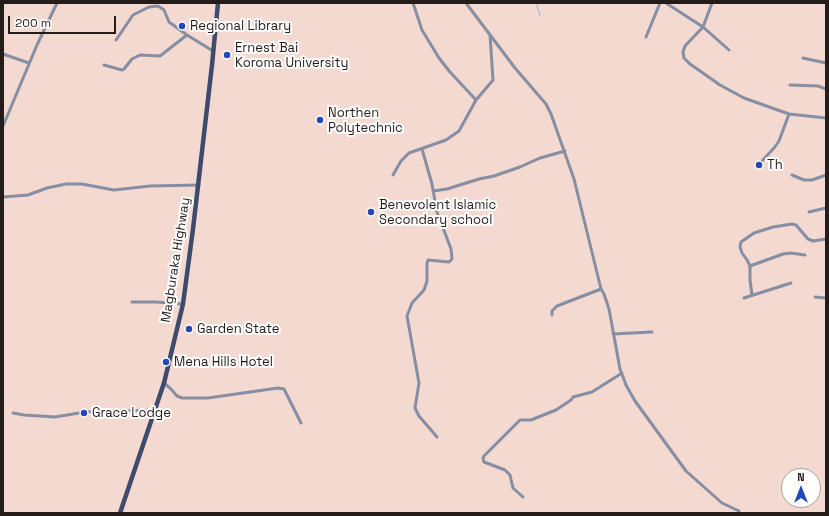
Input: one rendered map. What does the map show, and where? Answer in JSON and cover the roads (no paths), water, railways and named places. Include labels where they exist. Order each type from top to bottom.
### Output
[{"type":"main road","name":"Magburaka Highway","points":[[120,513],[164,383],[189,268],[218,3]]},
{"type":"street","points":[[3,126],[57,3]]},
{"type":"street","points":[[412,3],[422,30],[439,58],[476,100]]},
{"type":"street","points":[[466,3],[515,68],[546,104],[551,114],[574,179],[601,289],[609,309],[622,373],[635,401],[686,471],[722,503],[739,511],[738,513]]},
{"type":"street","points":[[646,37],[660,3]]},
{"type":"street","points":[[666,3],[703,27],[729,50]]},
{"type":"street","points":[[712,3],[703,27],[685,46],[683,52],[684,58],[690,64],[720,85],[744,98],[789,114],[826,118]]},
{"type":"street","points":[[116,40],[133,15],[153,6],[161,7],[169,22],[213,51]]},
{"type":"street","points":[[104,65],[122,70],[132,59],[140,55],[160,56],[187,35]]},
{"type":"street","points":[[393,175],[404,157],[409,153],[446,140],[459,131],[476,100],[493,80],[490,35]]},
{"type":"street","points":[[3,54],[30,63]]},
{"type":"street","points":[[803,58],[826,63]]},
{"type":"street","points":[[790,85],[818,86],[826,89]]},
{"type":"street","points":[[761,162],[779,141],[789,114]]},
{"type":"street","points":[[422,149],[426,157],[437,212],[451,249],[452,259],[449,262],[428,260],[427,280],[424,290],[412,302],[407,316],[418,384],[415,408],[419,416],[437,437]]},
{"type":"street","points":[[433,191],[447,189],[494,176],[540,158],[564,151]]},
{"type":"street","points":[[792,175],[804,180],[812,180],[826,175]]},
{"type":"street","points":[[3,197],[28,195],[47,188],[66,184],[82,184],[114,190],[150,186],[199,185]]},
{"type":"street","points":[[809,212],[826,208]]},
{"type":"street","points":[[752,295],[750,266],[742,253],[740,242],[754,233],[792,224],[796,225],[808,239],[813,241],[826,239]]},
{"type":"street","points":[[750,266],[782,254],[791,253],[805,255]]},
{"type":"street","points":[[744,298],[791,283]]},
{"type":"street","points":[[552,316],[552,312],[557,306],[601,289]]},
{"type":"street","points":[[815,297],[826,298]]},
{"type":"street","points":[[132,302],[182,304]]},
{"type":"street","points":[[613,334],[652,332]]},
{"type":"street","points":[[523,497],[513,488],[510,475],[505,470],[495,465],[484,462],[484,456],[520,420],[531,420],[556,410],[573,397],[592,392],[622,373]]},
{"type":"street","points":[[164,383],[177,396],[182,398],[208,398],[278,388],[284,389],[301,423]]},
{"type":"street","points":[[12,413],[55,417],[85,412],[155,410]]},
{"type":"waterway","points":[[536,3],[540,15]]},
{"type":"place","name":"Regional Library","points":[[182,26]]},
{"type":"place","name":"Ernest Bai Koroma University","points":[[227,55]]},
{"type":"place","name":"Northen Polytechnic","points":[[320,120]]},
{"type":"place","name":"Th","points":[[759,165]]},
{"type":"place","name":"Benevolent Islamic Secondary school","points":[[371,212]]},
{"type":"place","name":"Garden State","points":[[189,329]]},
{"type":"place","name":"Mena Hills Hotel","points":[[166,362]]},
{"type":"place","name":"Grace Lodge","points":[[84,413]]}]
